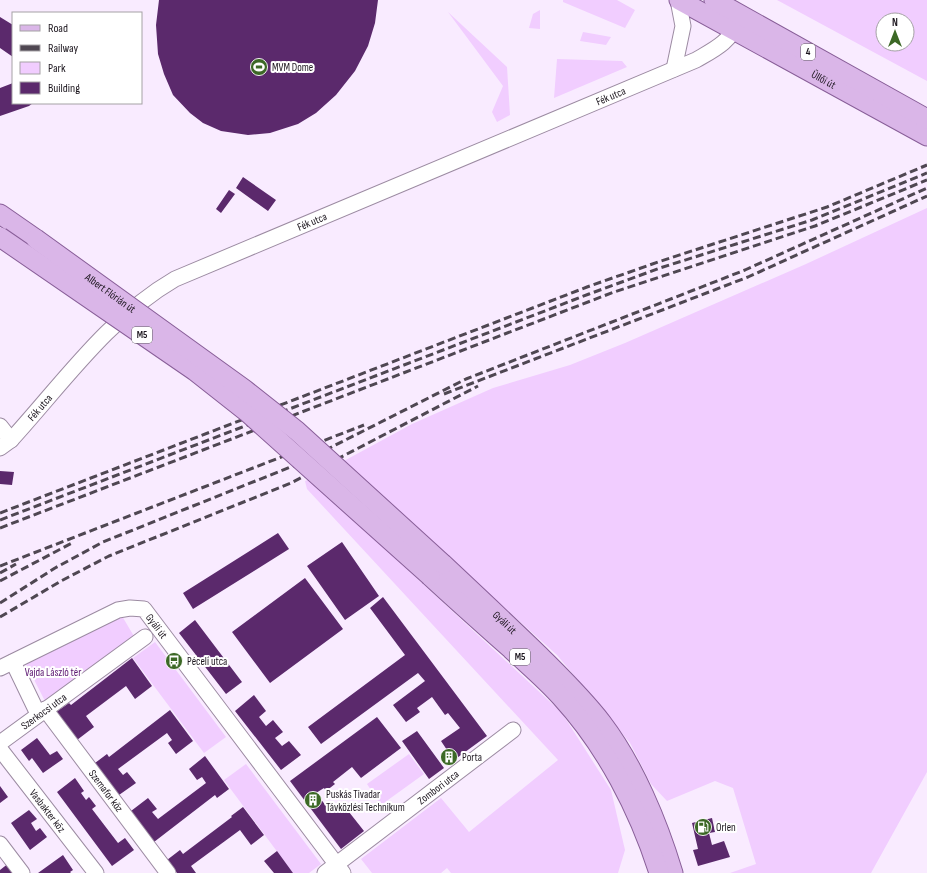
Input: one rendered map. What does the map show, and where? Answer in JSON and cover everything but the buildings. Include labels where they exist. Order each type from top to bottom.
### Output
[{"type":"main road","name":"Üllői út","points":[[679,0],[733,24],[927,119]]},
{"type":"main road","name":"Üllői út","points":[[714,0],[733,24],[927,136]]},
{"type":"main road","name":"Albert Flórián út","points":[[0,214],[244,389],[297,431]]},
{"type":"main road","name":"Albert Flórián út","points":[[0,237],[195,372],[247,412],[278,441]]},
{"type":"main road","name":"Gyáli út","points":[[297,431],[437,570],[561,697],[584,725],[612,768],[638,816],[659,873]]},
{"type":"main road","name":"Gyáli út","points":[[278,441],[437,570],[562,678],[602,723],[628,763],[668,856],[673,873]]},
{"type":"street","points":[[674,69],[683,26],[679,0]]},
{"type":"street","name":"Fék utca","points":[[6,444],[112,326],[152,292],[175,279],[696,60],[733,24]]},
{"type":"street","points":[[0,426],[6,444]]},
{"type":"street","name":"Gyáli út","points":[[6,665],[118,610],[144,608],[335,870]]},
{"type":"street","name":"Szerkocsi utca","points":[[0,743],[145,637]]},
{"type":"street","name":"Szemafor köz","points":[[6,665],[168,873]]},
{"type":"street","name":"Zombori utca","points":[[335,870],[513,730]]},
{"type":"street","name":"Vasbakter köz","points":[[0,749],[96,873]]},
{"type":"street","points":[[0,844],[22,873]]},
{"type":"green space","points":[[563,0],[617,0],[635,10],[625,28],[563,2]]},
{"type":"green space","points":[[777,0],[927,0],[927,81]]},
{"type":"green space","points":[[540,10],[540,29],[529,28],[533,14]]},
{"type":"green space","points":[[448,12],[507,67],[510,115],[497,122],[492,112],[503,86]]},
{"type":"green space","points":[[583,32],[611,37],[606,45],[580,41]]},
{"type":"green space","points":[[557,59],[622,61],[627,67],[554,98]]},
{"type":"green space","points":[[927,208],[927,772],[871,873],[730,873],[756,864],[733,788],[715,781],[667,801],[651,784],[630,743],[557,655],[342,462],[412,424],[493,388],[570,365],[625,343],[806,264]]},
{"type":"green space","points":[[310,479],[562,713],[611,790],[625,850],[618,873],[451,873],[447,868],[441,873],[372,873],[361,859],[441,798],[469,832],[558,760],[307,489],[305,481]]},
{"type":"green space","name":"Vajda László tér","points":[[122,616],[135,638],[46,703],[26,664]]},
{"type":"green space","points":[[155,642],[226,737],[204,753],[133,658]]},
{"type":"green space","points":[[409,754],[424,774],[381,805],[367,784]]},
{"type":"green space","points":[[246,764],[321,864],[309,873],[293,873],[224,780]]},
{"type":"railway","points":[[0,513],[587,287],[658,262],[827,207],[927,165]]},
{"type":"railway","points":[[0,520],[589,294],[660,268],[812,220],[927,173]]},
{"type":"railway","points":[[0,528],[614,292],[815,226],[927,180]]},
{"type":"railway","points":[[0,603],[55,568],[103,542],[298,464],[466,379],[745,270],[927,188]]},
{"type":"railway","points":[[444,394],[748,277],[927,196]]},
{"type":"railway","points":[[0,617],[61,581],[109,556],[291,483],[478,386]]},
{"type":"railway","points":[[0,566],[364,425]]},
{"type":"railway","points":[[0,581],[72,543]]},
{"type":"railway","points":[[0,573],[16,564]]},
{"type":"place","name":"MVM Dome","points":[[259,67]]},
{"type":"place","name":"Péceli utca","points":[[174,661]]},
{"type":"place","name":"Porta","points":[[449,757]]},
{"type":"place","name":"Puskás Tivadar Távközlési Technikum","points":[[313,800]]},
{"type":"place","name":"Orlen","points":[[703,827]]}]
